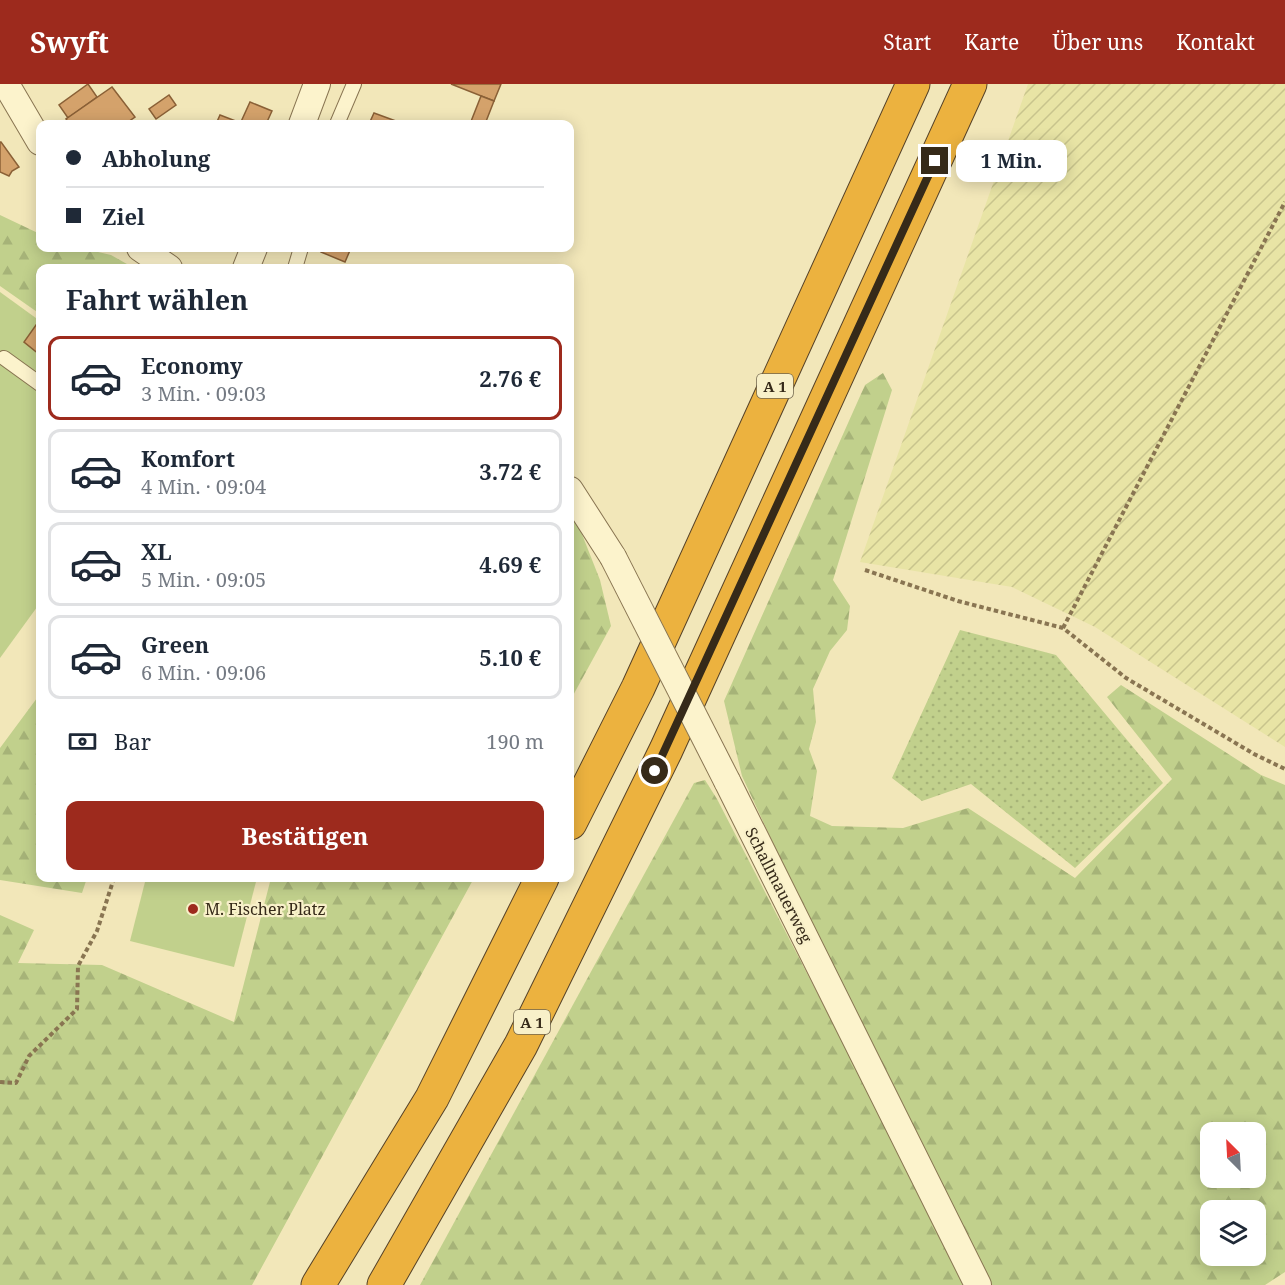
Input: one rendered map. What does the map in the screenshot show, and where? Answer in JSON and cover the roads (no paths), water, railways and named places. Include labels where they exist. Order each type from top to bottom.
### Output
[{"type":"highway","name":"A 1","points":[[574,815],[638,688],[913,84]]},
{"type":"highway","name":"A 1","points":[[384,1285],[521,1045],[666,750],[970,84]]},
{"type":"highway","points":[[318,1285],[432,1098],[541,882]]},
{"type":"street","points":[[6,84],[36,135]]},
{"type":"street","points":[[304,120],[317,84]]},
{"type":"street","points":[[147,252],[163,264]]},
{"type":"street","name":"Schallmauerweg","points":[[574,496],[613,557],[978,1285]]},
{"type":"lane","points":[[339,120],[354,84]]},
{"type":"lane","points":[[4,358],[36,381]]},
{"type":"place","name":"M. Fischer Platz","points":[[193,909]]}]
